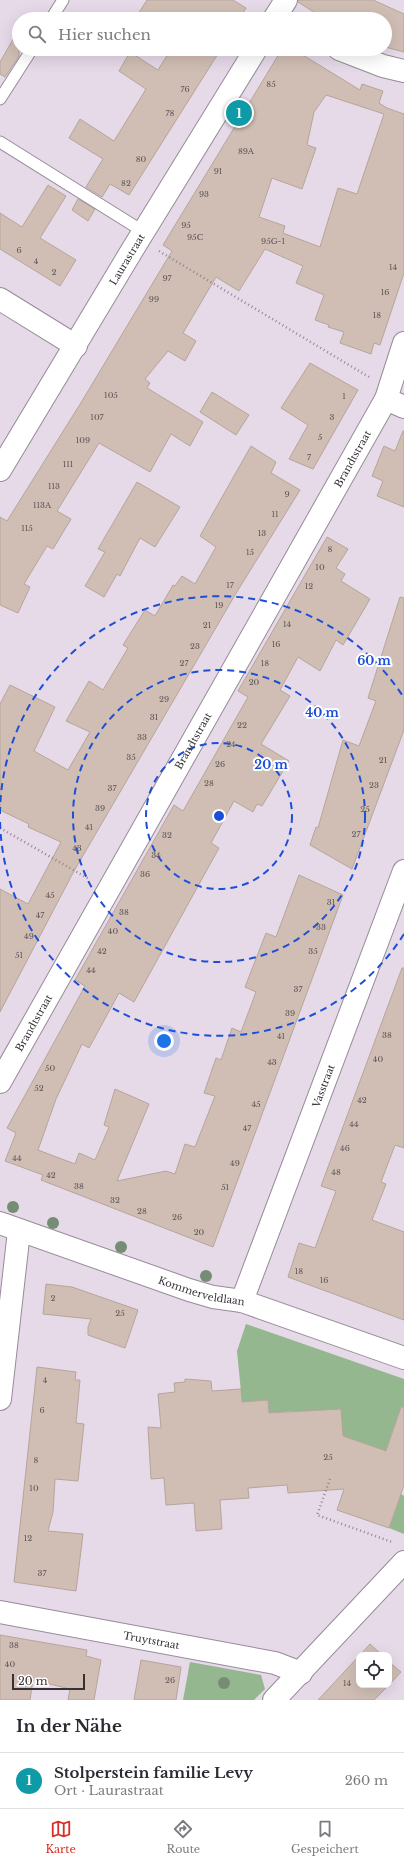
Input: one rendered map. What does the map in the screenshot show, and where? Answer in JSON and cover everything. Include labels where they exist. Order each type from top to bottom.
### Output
[{"type":"street","name":"Laurastraat","points":[[0,470],[76,346],[149,240],[252,56]]},
{"type":"street","points":[[357,56],[383,66],[404,71]]},
{"type":"street","points":[[0,298],[76,346]]},
{"type":"street","name":"Brandtstraat","points":[[0,1082],[109,890],[395,403],[404,343]]},
{"type":"street","name":"Vasstraat","points":[[242,1301],[404,871]]},
{"type":"street","points":[[0,1399],[9,1227]]},
{"type":"street","name":"Kommerveldlaan","points":[[9,1227],[189,1290],[213,1297],[242,1301],[404,1358]]},
{"type":"street","points":[[274,1700],[301,1673],[400,1553]]},
{"type":"street","name":"Truytstraat","points":[[0,1612],[275,1663],[301,1673]]},
{"type":"lane","points":[[55,12],[63,0]]},
{"type":"lane","points":[[0,99],[28,56]]},
{"type":"lane","points":[[0,142],[149,240]]},
{"type":"path","points":[[149,240],[371,378],[395,403]]},
{"type":"path","points":[[0,828],[109,890]]},
{"type":"path","points":[[330,1479],[317,1515],[400,1553]]},
{"type":"green space","points":[[246,1324],[404,1379],[404,1430],[394,1427],[386,1451],[298,1421],[297,1411],[269,1413],[242,1402],[237,1351]]},
{"type":"green space","points":[[401,1494],[404,1496],[404,1534],[389,1528]]},
{"type":"green space","points":[[190,1662],[261,1675],[265,1689],[254,1700],[183,1700]]},
{"type":"building","points":[[147,0],[233,0],[246,8],[243,12],[139,12]]},
{"type":"building","points":[[298,0],[373,0],[404,14],[404,52],[392,49],[392,12],[314,12],[298,2]]},
{"type":"building","points":[[12,41],[12,56],[19,56],[5,77],[0,74],[0,62]]},
{"type":"building","points":[[128,56],[136,56],[158,70],[167,56],[217,56],[129,195],[110,184],[102,197],[86,187],[103,159],[69,138],[80,119],[114,141],[146,89],[119,71]]},
{"type":"building","points":[[278,56],[304,56],[360,90],[362,84],[383,91],[379,103],[387,108],[404,114],[404,273],[380,345],[374,343],[371,354],[340,343],[344,332],[328,327],[329,325],[315,320],[324,295],[296,283],[303,266],[265,249],[239,291],[216,277],[183,333],[196,341],[185,361],[168,351],[145,379],[150,383],[147,388],[203,422],[190,446],[171,434],[150,472],[99,443],[57,511],[71,519],[53,549],[47,546],[24,584],[30,587],[18,613],[0,605],[0,517],[7,521],[82,401],[172,251],[163,245]],"holes":[[[326,95],[384,114],[357,194],[338,188],[320,247],[283,233],[285,226],[259,217],[272,178],[302,189],[316,148],[307,145],[314,112]]]},
{"type":"building","points":[[48,185],[66,196],[40,238],[76,260],[60,286],[0,249],[0,213],[22,227]]},
{"type":"building","points":[[78,199],[95,209],[88,221],[72,210]]},
{"type":"building","points":[[310,363],[358,390],[313,469],[289,459],[308,425],[281,408]]},
{"type":"building","points":[[212,392],[249,415],[236,435],[200,412]]},
{"type":"building","points":[[403,431],[404,507],[377,496],[383,481],[372,476],[384,446],[395,451]]},
{"type":"building","points":[[251,446],[276,462],[271,473],[300,490],[235,595],[74,871],[0,1012],[0,889],[28,904],[61,842],[28,827],[29,824],[0,810],[0,704],[10,685],[55,707],[34,751],[68,770],[90,732],[66,721],[89,681],[103,690],[128,648],[123,645],[145,610],[155,616],[173,585],[175,586],[182,576],[195,584],[216,547],[200,536]]},
{"type":"building","points":[[137,482],[180,507],[155,547],[140,538],[120,576],[117,574],[104,597],[85,586],[105,552],[98,549]]},
{"type":"building","points":[[327,537],[348,549],[336,568],[345,574],[341,581],[370,599],[343,645],[336,640],[320,671],[298,657],[280,690],[290,696],[261,744],[289,761],[262,806],[257,804],[253,812],[234,801],[211,843],[219,848],[134,1002],[119,993],[89,1048],[82,1044],[56,1099],[38,1150],[75,1164],[79,1153],[95,1160],[109,1127],[104,1125],[115,1089],[149,1104],[117,1181],[166,1171],[175,1174],[185,1144],[195,1147],[215,1096],[204,1093],[216,1058],[221,1060],[232,1028],[241,1032],[256,992],[245,987],[266,933],[276,937],[299,875],[343,895],[213,1247],[41,1180],[43,1175],[5,1161],[16,1133],[7,1128],[85,986],[75,980],[174,805],[183,811],[248,697],[238,691]]},
{"type":"building","points":[[400,597],[404,598],[404,730],[352,869],[310,845],[316,827],[318,828],[343,740],[359,746],[376,701],[368,698]]},
{"type":"building","points":[[402,968],[404,968],[404,1148],[395,1145],[381,1182],[386,1184],[372,1220],[404,1232],[404,1320],[288,1277],[299,1243],[315,1248],[336,1191],[321,1186]]},
{"type":"building","points":[[46,1284],[72,1287],[138,1310],[125,1348],[88,1335],[88,1327],[91,1319],[43,1314]]},
{"type":"building","points":[[37,1367],[76,1372],[75,1380],[80,1380],[76,1423],[84,1424],[78,1481],[55,1479],[53,1512],[48,1531],[83,1534],[76,1591],[14,1582]]},
{"type":"building","points":[[185,1379],[211,1381],[212,1391],[241,1389],[242,1402],[268,1400],[269,1413],[341,1409],[343,1436],[386,1451],[401,1407],[404,1407],[404,1485],[389,1528],[337,1510],[344,1489],[288,1493],[287,1485],[248,1488],[249,1498],[220,1500],[222,1529],[196,1531],[194,1503],[166,1505],[164,1478],[151,1479],[148,1427],[161,1428],[158,1394],[175,1392],[174,1383],[185,1382]]},
{"type":"building","points":[[0,1635],[87,1650],[86,1656],[101,1660],[94,1700],[68,1700],[70,1689],[33,1680],[30,1700],[0,1700]]},
{"type":"building","points":[[370,1644],[379,1652],[363,1652]]},
{"type":"building","points":[[356,1659],[356,1688],[386,1688],[374,1700],[318,1700]]},
{"type":"building","points":[[141,1660],[181,1667],[176,1700],[134,1700]]},
{"type":"building","points":[[392,1664],[401,1672],[392,1682]]},
{"type":"place","name":"Stolperstein familie Levy","points":[[239,113]]}]
